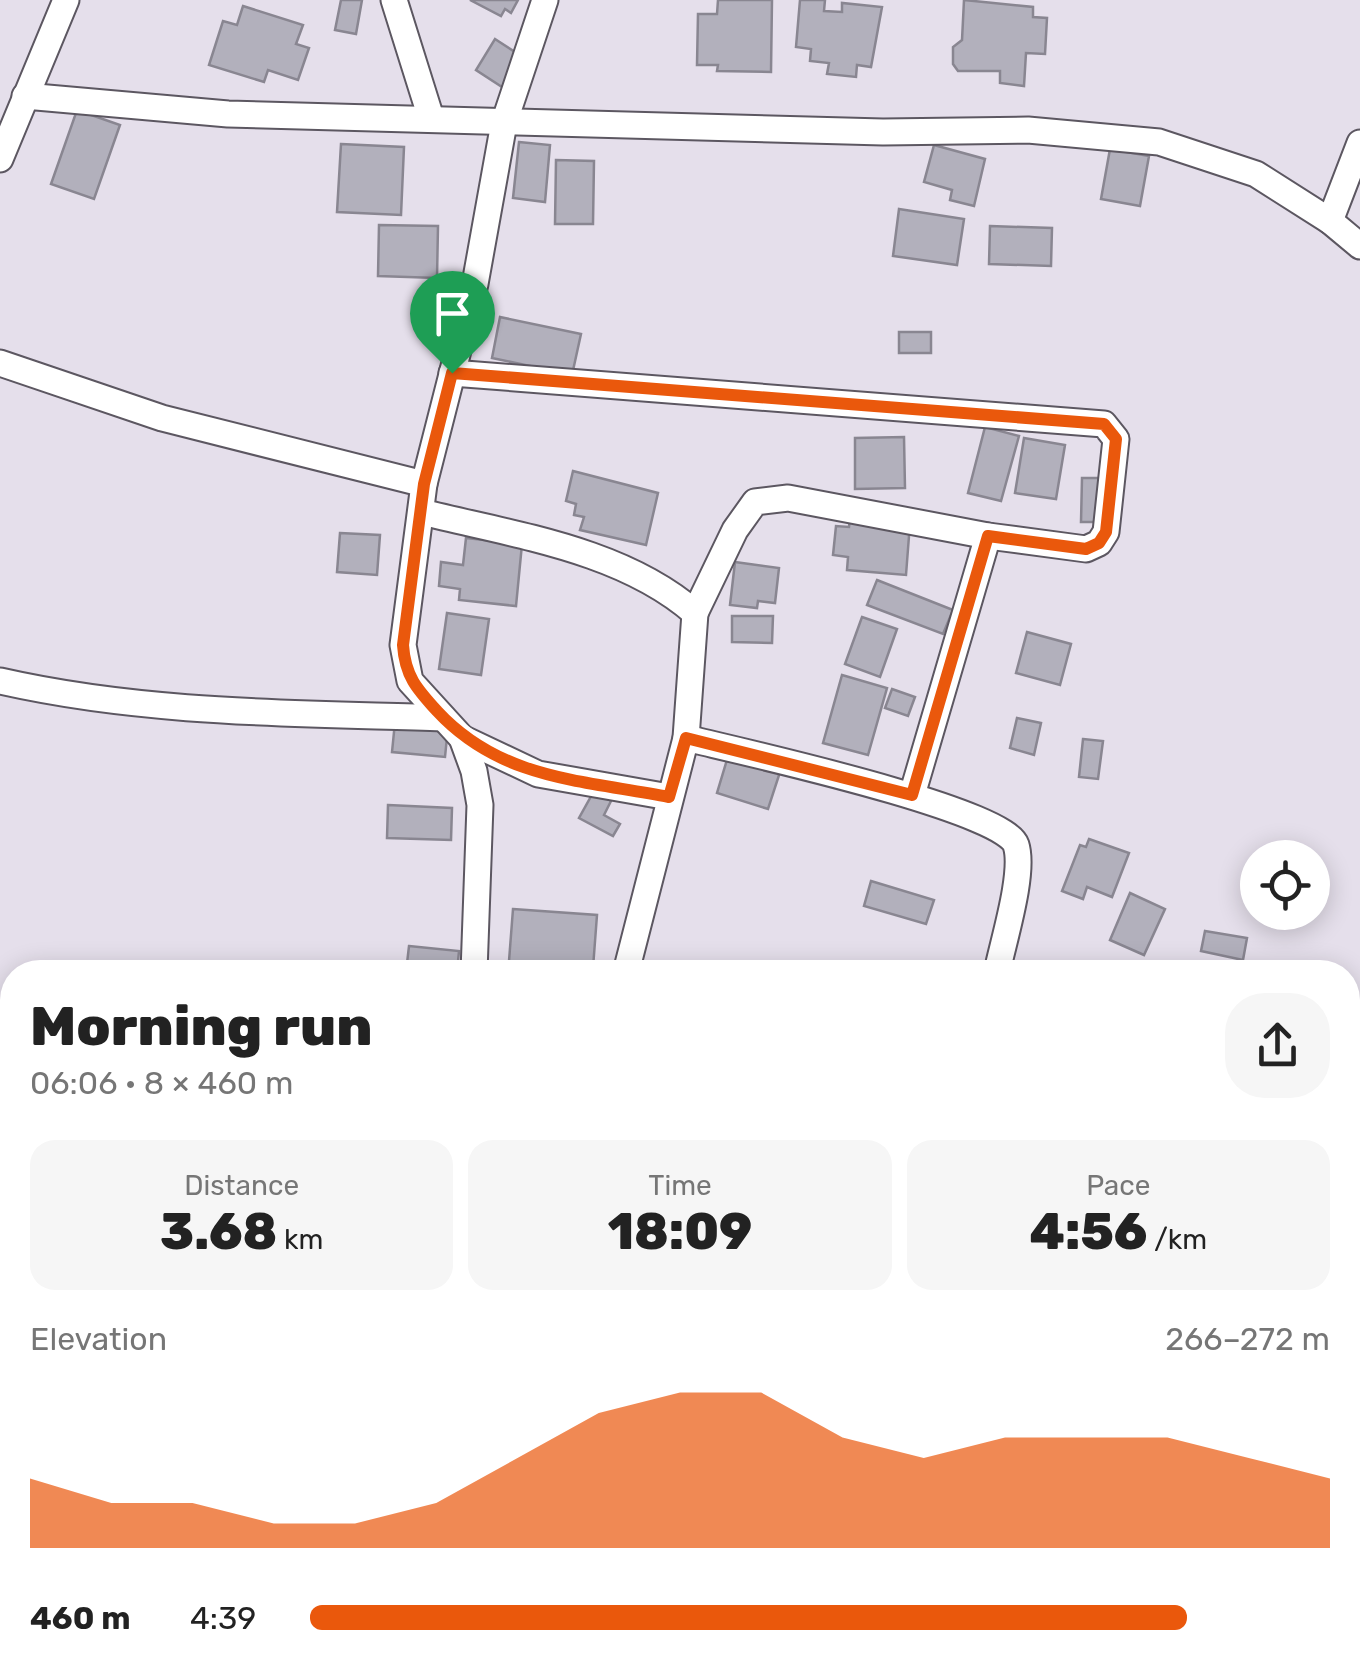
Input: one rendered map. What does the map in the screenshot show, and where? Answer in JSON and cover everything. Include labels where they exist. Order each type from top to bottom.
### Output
[{"type":"street","points":[[0,158],[66,0]]},
{"type":"street","points":[[394,0],[431,118]]},
{"type":"street","points":[[544,0],[504,123],[475,284],[424,484],[403,645],[404,666],[410,681],[462,738],[538,774],[669,797]]},
{"type":"street","points":[[25,96],[228,114],[504,123],[1028,130],[1159,142],[1256,174],[1330,221],[1360,246]]},
{"type":"street","points":[[1330,221],[1360,143]]},
{"type":"street","points":[[0,362],[162,418],[424,484]]},
{"type":"street","points":[[452,373],[1104,424],[1116,439],[1106,532],[1099,543],[1086,549],[988,536],[788,498],[756,502],[735,530],[695,613],[686,738],[629,960]]},
{"type":"street","points":[[422,512],[621,567],[677,597],[695,613]]},
{"type":"street","points":[[912,795],[988,536]]},
{"type":"street","points":[[0,682],[82,700],[241,712],[443,718]]},
{"type":"street","points":[[462,738],[474,771],[480,805],[474,960]]},
{"type":"street","points":[[686,738],[912,795],[1001,828],[1016,842],[1018,864],[999,960]]},
{"type":"building","points":[[341,0],[362,0],[356,34],[335,30]]},
{"type":"building","points":[[470,0],[518,0],[511,13],[505,9],[501,16]]},
{"type":"building","points":[[718,0],[772,0],[771,72],[717,71],[718,65],[697,65],[698,14],[717,14]]},
{"type":"building","points":[[800,0],[825,0],[824,11],[842,12],[842,3],[882,7],[871,67],[857,65],[856,77],[827,74],[829,63],[810,61],[811,49],[796,47]]},
{"type":"building","points":[[964,0],[1033,7],[1033,17],[1047,18],[1045,54],[1026,53],[1024,86],[1000,83],[1000,71],[958,71],[953,64],[953,47],[962,40]]},
{"type":"building","points":[[243,6],[303,25],[296,44],[309,48],[298,80],[268,70],[264,82],[209,65],[223,21],[237,25]]},
{"type":"building","points":[[495,39],[521,56],[502,87],[476,70]]},
{"type":"building","points":[[77,110],[120,125],[94,199],[51,184]]},
{"type":"building","points":[[519,142],[550,145],[545,202],[513,198]]},
{"type":"building","points":[[341,144],[404,147],[401,215],[337,212]]},
{"type":"building","points":[[934,145],[985,159],[974,206],[950,200],[952,190],[924,182]]},
{"type":"building","points":[[1110,149],[1149,156],[1140,206],[1101,199]]},
{"type":"building","points":[[556,160],[594,161],[593,224],[555,224]]},
{"type":"building","points":[[899,209],[964,219],[957,265],[893,256]]},
{"type":"building","points":[[379,225],[438,226],[437,278],[378,276]]},
{"type":"building","points":[[990,226],[1052,228],[1051,266],[989,264]]},
{"type":"building","points":[[500,317],[581,334],[572,375],[492,358]]},
{"type":"building","points":[[899,332],[931,332],[931,353],[899,353]]},
{"type":"building","points":[[985,427],[1019,436],[1001,501],[968,493]]},
{"type":"building","points":[[904,437],[905,488],[855,489],[855,438]]},
{"type":"building","points":[[1024,438],[1065,445],[1056,499],[1015,493]]},
{"type":"building","points":[[573,471],[658,493],[646,545],[580,530],[584,517],[574,515],[576,504],[566,501]]},
{"type":"building","points":[[1082,478],[1105,478],[1104,522],[1081,522]]},
{"type":"building","points":[[850,518],[910,523],[906,575],[847,570],[848,557],[833,555],[836,526],[849,527]]},
{"type":"building","points":[[340,533],[380,535],[377,575],[337,572]]},
{"type":"building","points":[[466,538],[522,544],[516,606],[459,600],[460,589],[439,586],[441,562],[463,565]]},
{"type":"building","points":[[735,562],[779,568],[775,603],[758,601],[757,608],[730,605]]},
{"type":"building","points":[[877,580],[953,610],[943,634],[867,605]]},
{"type":"building","points":[[447,613],[489,619],[481,675],[439,669]]},
{"type":"building","points":[[732,616],[773,616],[772,643],[732,642]]},
{"type":"building","points":[[862,617],[897,629],[880,677],[845,664]]},
{"type":"building","points":[[1027,632],[1071,644],[1060,685],[1016,673]]},
{"type":"building","points":[[842,675],[887,688],[868,755],[823,743]]},
{"type":"building","points":[[892,689],[915,697],[908,716],[885,708]]},
{"type":"building","points":[[1017,718],[1041,723],[1034,755],[1010,748]]},
{"type":"building","points":[[395,722],[448,727],[445,757],[392,752]]},
{"type":"building","points":[[1083,739],[1103,741],[1098,779],[1079,777]]},
{"type":"building","points":[[729,753],[781,769],[768,809],[717,793]]},
{"type":"building","points":[[594,791],[611,801],[604,815],[620,824],[613,836],[579,818]]},
{"type":"building","points":[[388,805],[452,808],[451,840],[387,838]]},
{"type":"building","points":[[1089,839],[1129,853],[1112,897],[1087,887],[1083,899],[1062,891],[1080,845],[1086,847]]},
{"type":"building","points":[[871,881],[934,900],[926,924],[864,906]]},
{"type":"building","points":[[1130,893],[1165,909],[1144,955],[1110,940]]},
{"type":"building","points":[[513,909],[597,915],[594,960],[509,960]]},
{"type":"building","points":[[1205,931],[1247,938],[1243,960],[1201,951]]},
{"type":"building","points":[[409,946],[459,951],[458,960],[407,960]]},
{"type":"route","points":[[452,373],[1104,424],[1116,439],[1106,532],[1099,543],[1086,549],[988,536],[912,795],[686,738],[669,797],[538,774],[518,768],[462,738],[410,681],[404,666],[403,645],[424,484],[452,373]]}]
